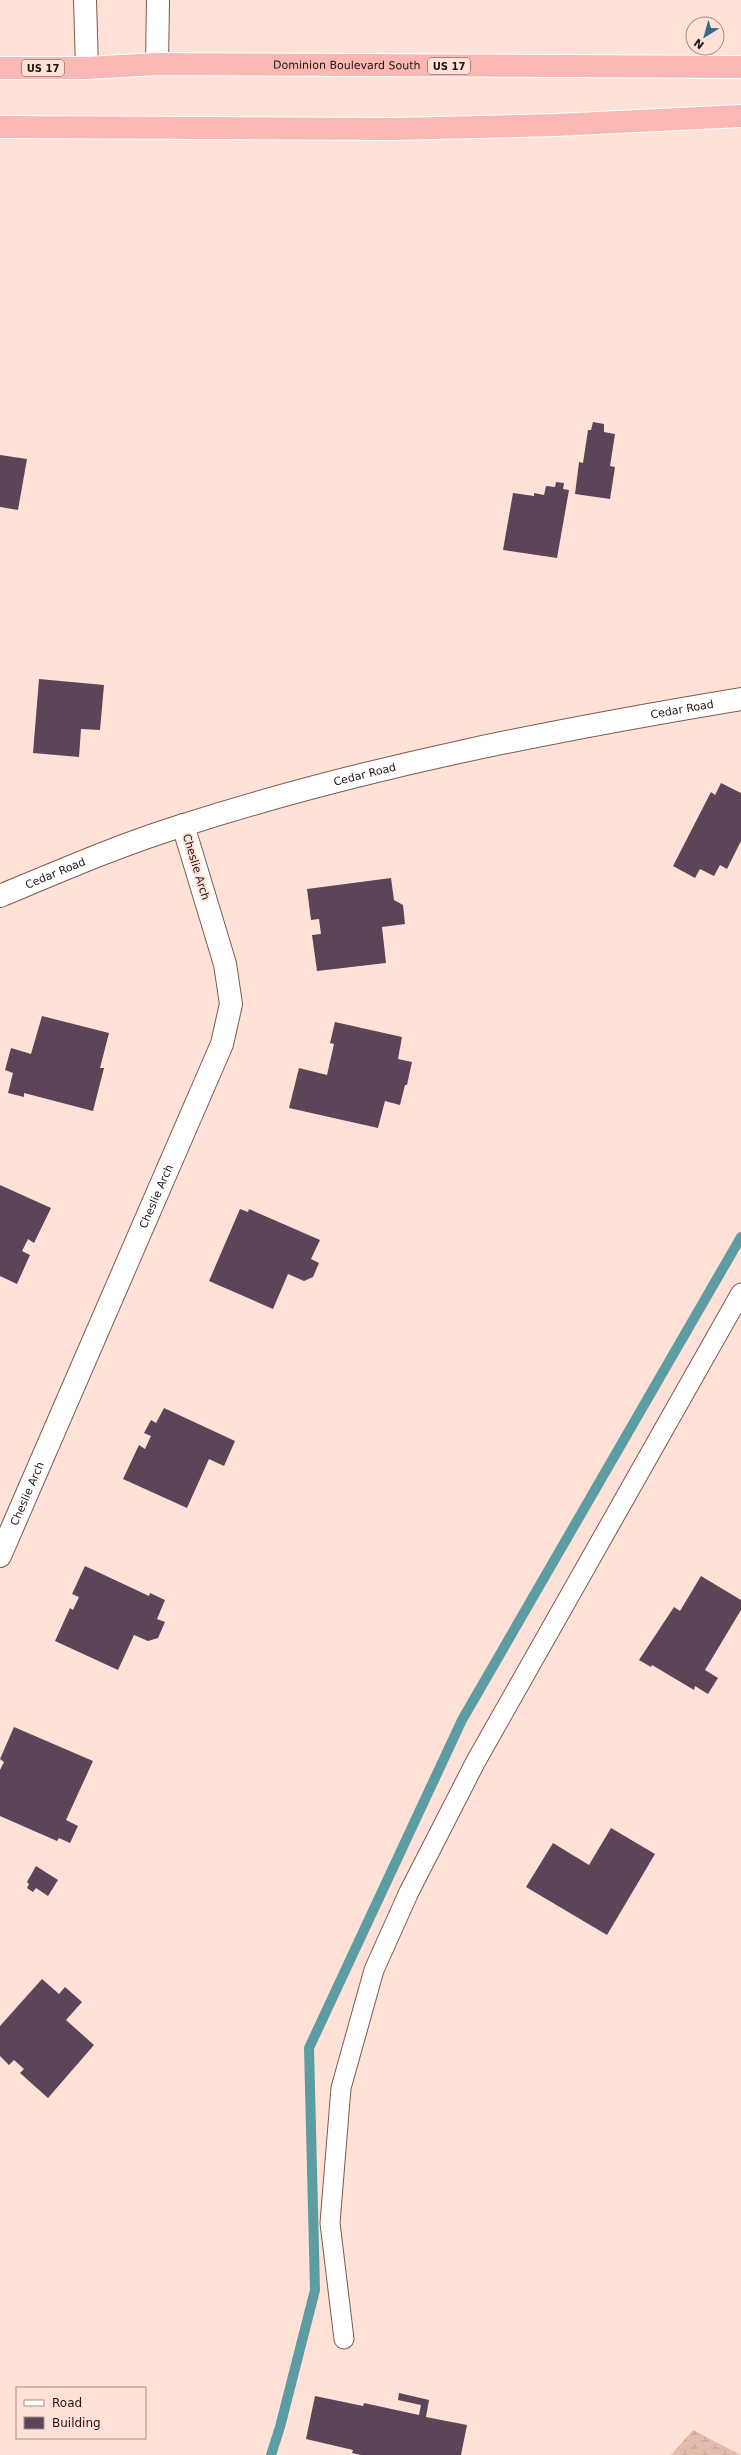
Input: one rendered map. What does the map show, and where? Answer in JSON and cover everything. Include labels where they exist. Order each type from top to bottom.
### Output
[{"type":"highway","name":"Dominion Boulevard South","points":[[0,68],[86,68],[158,64],[741,67]]},
{"type":"highway","points":[[0,127],[408,129],[556,125],[741,116]]},
{"type":"street","points":[[85,0],[86,68]]},
{"type":"street","points":[[158,0],[158,64]]},
{"type":"street","name":"Cedar Road","points":[[0,896],[182,825],[341,780],[652,714],[741,699]]},
{"type":"street","name":"Cheslie Arch","points":[[0,1556],[222,1044],[231,1004],[225,964],[182,825]]},
{"type":"lane","points":[[344,2339],[330,2223],[341,2088],[374,1970],[409,1892],[476,1761],[741,1293]]},
{"type":"green space","points":[[693,2430],[741,2455],[671,2455]]},
{"type":"building","points":[[593,422],[604,424],[604,432],[615,434],[610,466],[615,467],[610,499],[575,494],[579,462],[583,463],[588,430],[591,430]]},
{"type":"building","points":[[0,455],[27,459],[18,510],[0,507]]},
{"type":"building","points":[[556,482],[564,483],[563,489],[569,490],[557,558],[503,550],[513,493],[534,496],[534,493],[544,495],[546,486],[555,487]]},
{"type":"building","points":[[39,679],[104,685],[100,730],[81,729],[79,757],[33,753]]},
{"type":"building","points":[[721,783],[741,793],[741,841],[727,869],[720,865],[714,876],[700,869],[695,878],[673,866],[711,792],[715,795]]},
{"type":"building","points":[[391,878],[394,900],[403,905],[405,924],[382,927],[386,963],[317,971],[312,935],[321,934],[319,919],[311,920],[307,889]]},
{"type":"building","points":[[42,1016],[109,1033],[100,1068],[104,1068],[93,1111],[24,1093],[24,1097],[8,1093],[13,1073],[5,1070],[11,1048],[31,1054]]},
{"type":"building","points":[[335,1022],[402,1037],[398,1059],[412,1062],[407,1085],[405,1085],[400,1105],[385,1101],[378,1128],[289,1108],[299,1068],[327,1075],[334,1044],[330,1043]]},
{"type":"building","points":[[0,1185],[51,1208],[34,1243],[28,1239],[22,1251],[30,1255],[17,1284],[0,1276]]},
{"type":"building","points":[[240,1209],[248,1212],[249,1209],[320,1240],[311,1259],[319,1263],[313,1277],[304,1281],[288,1274],[273,1309],[209,1281]]},
{"type":"building","points":[[164,1408],[235,1441],[224,1466],[209,1459],[187,1508],[123,1479],[139,1445],[145,1449],[151,1436],[144,1433],[151,1420],[156,1423]]},
{"type":"building","points":[[85,1566],[149,1596],[150,1593],[165,1600],[157,1619],[165,1622],[158,1638],[148,1641],[134,1635],[118,1670],[55,1641],[70,1608],[73,1610],[79,1597],[72,1594]]},
{"type":"building","points":[[701,1576],[741,1600],[741,1610],[705,1670],[718,1678],[708,1694],[695,1686],[694,1690],[652,1665],[651,1667],[639,1660],[674,1607],[680,1611]]},
{"type":"building","points":[[14,1727],[93,1761],[66,1820],[78,1826],[70,1843],[59,1838],[57,1841],[0,1816],[0,1770],[4,1762],[0,1759]]},
{"type":"building","points":[[611,1828],[655,1854],[607,1935],[526,1887],[553,1843],[589,1865]]},
{"type":"building","points":[[36,1866],[58,1880],[48,1896],[36,1888],[33,1892],[27,1888],[29,1884],[27,1882]]},
{"type":"building","points":[[42,1979],[59,1994],[65,1987],[82,2002],[66,2020],[94,2045],[48,2098],[20,2073],[24,2069],[14,2060],[9,2065],[0,2056],[0,2026]]},
{"type":"building","points":[[399,2393],[429,2400],[426,2417],[467,2425],[461,2455],[361,2455],[352,2453],[353,2450],[306,2439],[315,2396],[363,2406],[364,2403],[419,2415],[421,2405],[398,2400]]},
{"type":"waterway","points":[[271,2455],[280,2427],[315,2290],[309,2048],[462,1720],[741,1237]]}]
